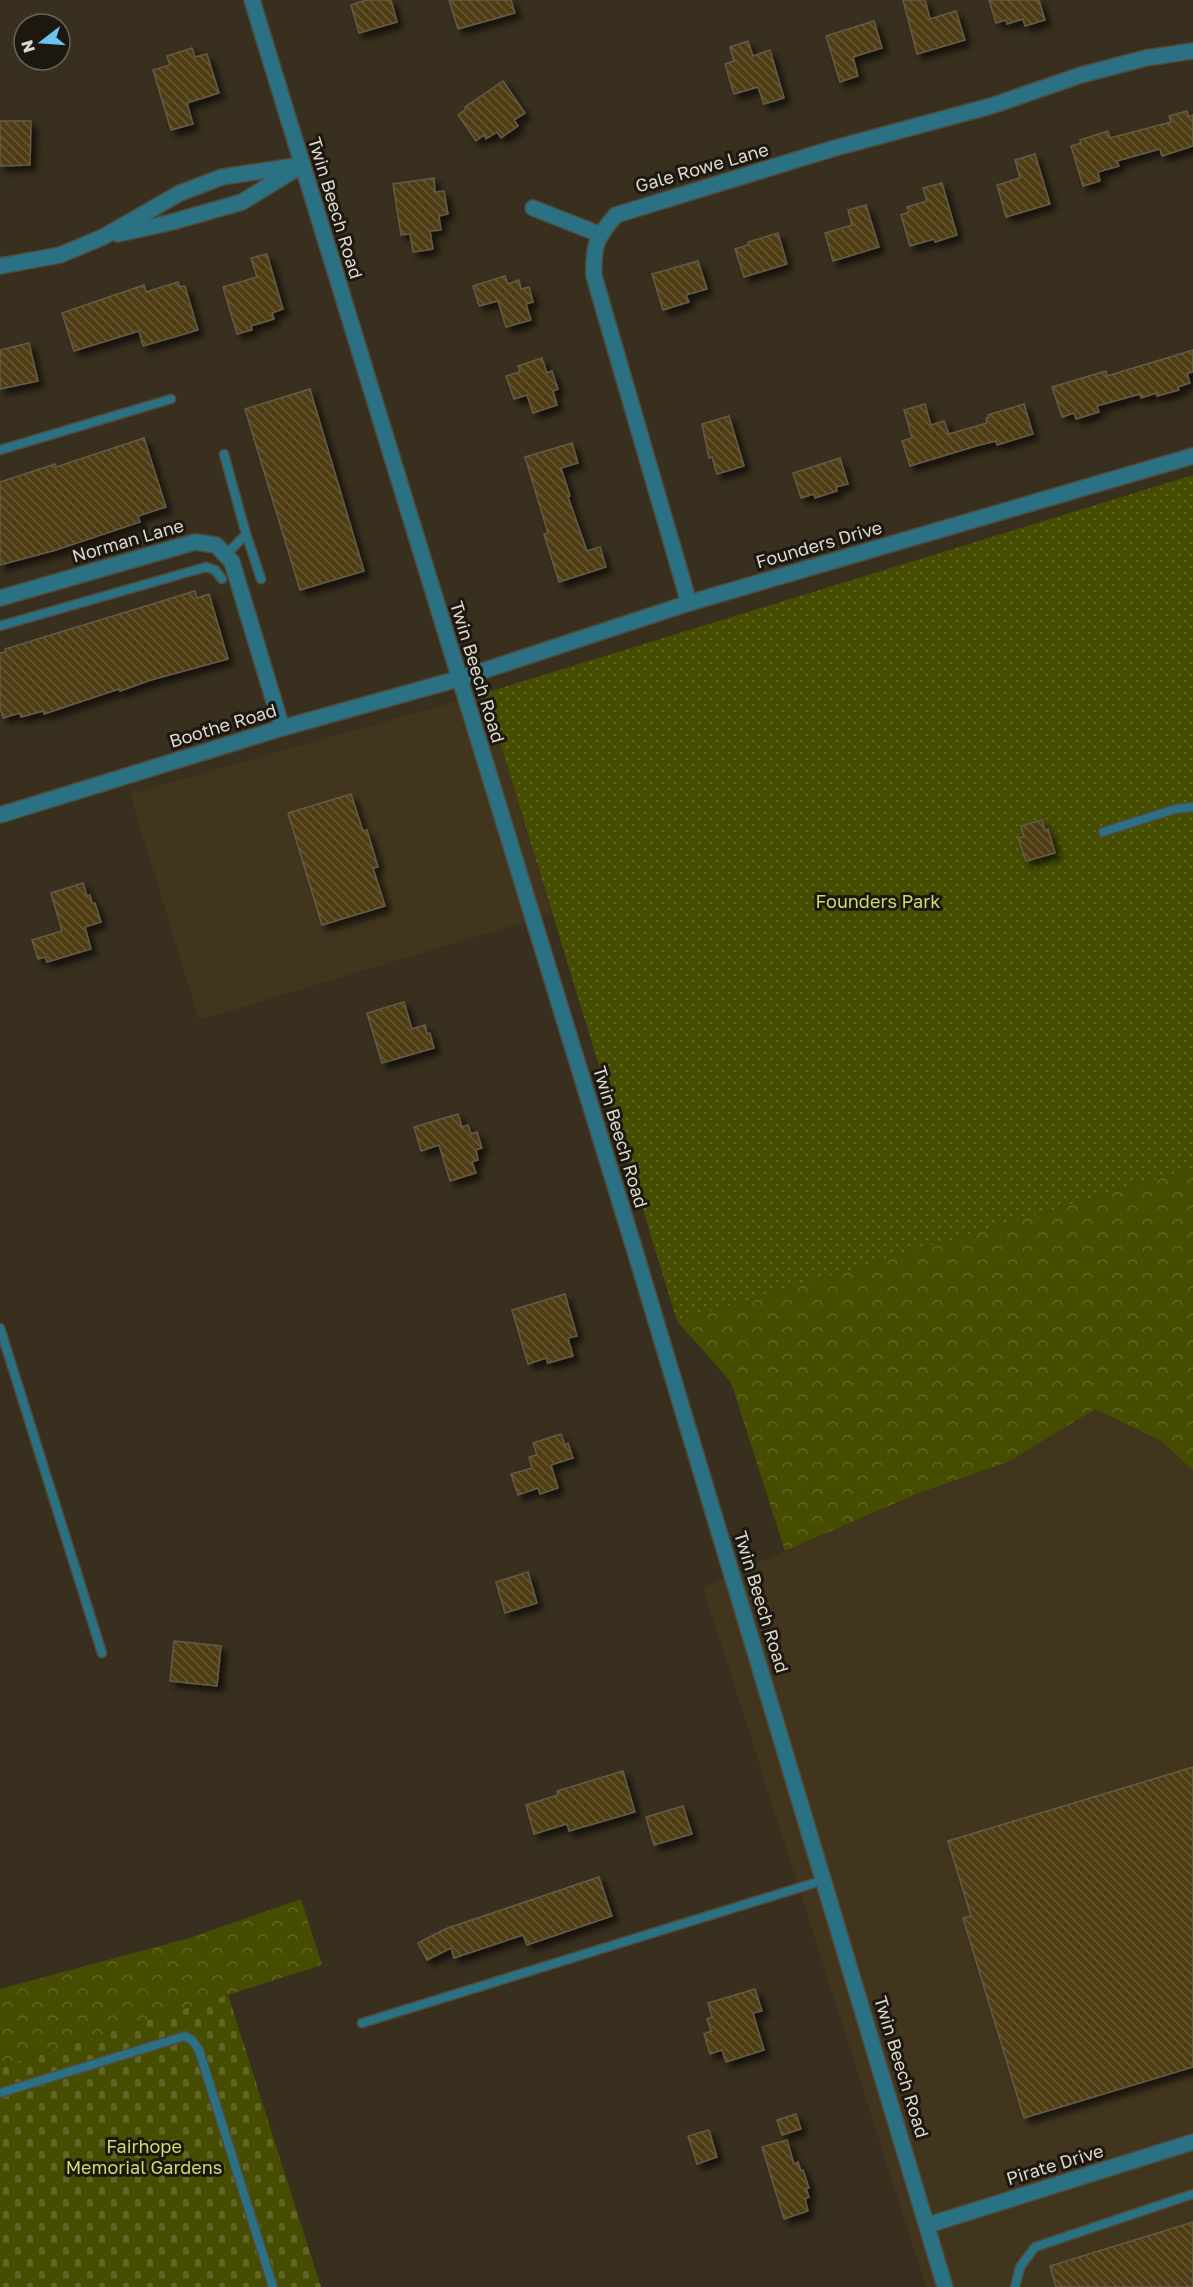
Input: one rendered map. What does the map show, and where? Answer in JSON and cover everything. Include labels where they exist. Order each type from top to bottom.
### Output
[{"type":"street","name":"Twin Beech Road","points":[[252,0],[631,1239],[945,2287]]},
{"type":"street","name":"Gale Rowe Lane","points":[[599,234],[616,215],[635,208],[835,148],[991,105],[1081,75],[1146,58],[1193,51]]},
{"type":"street","points":[[0,266],[60,255],[103,237],[180,193],[222,177],[302,165]]},
{"type":"street","points":[[103,237],[172,222],[242,202],[302,165]]},
{"type":"street","points":[[533,208],[599,234],[593,255],[594,276],[689,603]]},
{"type":"street","name":"Founders Drive","points":[[458,679],[689,603],[1193,456]]},
{"type":"street","name":"Norman Lane","points":[[0,598],[195,542],[216,545],[226,555]]},
{"type":"street","points":[[226,555],[232,562],[282,728]]},
{"type":"street","name":"Boothe Road","points":[[0,815],[282,728],[458,679]]},
{"type":"street","name":"Pirate Drive","points":[[928,2225],[1193,2142]]},
{"type":"lane","points":[[0,450],[171,399]]},
{"type":"lane","points":[[224,454],[261,579]]},
{"type":"lane","points":[[226,555],[246,534]]},
{"type":"lane","points":[[0,626],[206,567],[215,570],[222,579]]},
{"type":"lane","points":[[1103,832],[1175,809],[1193,807]]},
{"type":"lane","points":[[0,1328],[102,1653]]},
{"type":"lane","points":[[362,2023],[824,1880]]},
{"type":"lane","points":[[0,2093],[184,2036],[192,2040],[199,2050],[273,2287]]},
{"type":"lane","points":[[1015,2287],[1020,2266],[1035,2247],[1193,2194]]},
{"type":"shaded area","points":[[485,693],[552,914],[199,1020],[130,794]]},
{"type":"shaded area","points":[[1095,1409],[1161,1441],[1193,1470],[1193,2287],[926,2287],[703,1587],[919,1493],[1008,1462]]},
{"type":"green space","name":"Founders Park","points":[[1193,475],[1193,1168],[677,1321],[485,693]]},
{"type":"green space","points":[[1193,1168],[1193,1470],[1161,1441],[1095,1409],[1008,1462],[919,1493],[785,1551],[731,1382],[677,1321]]},
{"type":"green space","points":[[301,1899],[322,1965],[0,2067],[0,1989],[189,1938]]},
{"type":"green space","name":"Fairhope Memorial Gardens","points":[[228,1995],[321,2287],[0,2287],[0,2067]]},
{"type":"building","points":[[366,0],[391,0],[397,22],[359,33],[351,5]]},
{"type":"building","points":[[449,0],[511,0],[515,13],[458,29]]},
{"type":"building","points":[[903,0],[925,0],[930,19],[956,11],[965,40],[917,54]]},
{"type":"building","points":[[989,0],[1039,0],[1045,20],[1025,26],[1023,19],[1007,24],[1006,20],[996,23]]},
{"type":"building","points":[[874,21],[882,48],[853,57],[858,76],[840,82],[826,36]]},
{"type":"building","points":[[748,41],[753,56],[770,50],[784,98],[764,104],[758,87],[734,94],[725,64],[734,61],[730,47]]},
{"type":"building","points":[[192,48],[195,57],[207,54],[219,93],[187,103],[193,124],[171,130],[153,70],[170,65],[167,56]]},
{"type":"building","points":[[503,81],[525,113],[514,120],[518,126],[501,138],[497,132],[486,139],[484,135],[476,141],[458,115],[466,109],[465,107]]},
{"type":"building","points":[[1187,111],[1189,117],[1193,115],[1193,146],[1162,156],[1160,149],[1117,161],[1119,166],[1098,172],[1100,181],[1083,186],[1071,146],[1081,143],[1080,140],[1108,131],[1110,138],[1171,122],[1169,116]]},
{"type":"building","points":[[0,121],[31,121],[30,165],[0,166]]},
{"type":"building","points":[[1035,154],[1050,204],[1006,217],[997,185],[1020,178],[1015,160]]},
{"type":"building","points":[[434,178],[435,192],[444,191],[448,214],[439,216],[441,230],[430,231],[433,249],[413,252],[410,234],[401,235],[393,184]]},
{"type":"building","points":[[942,183],[957,235],[935,242],[934,239],[910,246],[901,215],[909,212],[907,207],[927,201],[923,188]]},
{"type":"building","points":[[866,205],[879,247],[833,261],[825,233],[852,225],[848,210]]},
{"type":"building","points":[[778,233],[787,264],[744,277],[735,249],[748,245],[748,242]]},
{"type":"building","points":[[267,254],[283,309],[272,313],[274,319],[251,326],[252,330],[237,334],[223,287],[257,277],[251,258]]},
{"type":"building","points":[[698,261],[707,289],[686,295],[689,302],[663,310],[652,274]]},
{"type":"building","points":[[505,276],[508,284],[519,280],[521,289],[529,287],[533,302],[526,304],[531,320],[506,327],[498,301],[479,306],[473,286]]},
{"type":"building","points":[[178,282],[180,287],[185,286],[198,330],[143,346],[139,331],[74,351],[62,313],[144,285],[146,292]]},
{"type":"building","points":[[29,343],[38,381],[0,389],[0,350]]},
{"type":"building","points":[[1193,350],[1193,372],[1187,373],[1190,383],[1178,387],[1179,390],[1157,396],[1156,393],[1141,398],[1140,394],[1097,406],[1099,412],[1076,419],[1074,413],[1062,417],[1052,387],[1106,371],[1107,376]]},
{"type":"building","points":[[542,358],[547,373],[552,371],[558,389],[553,391],[557,405],[533,413],[527,395],[514,399],[506,376],[520,372],[518,366]]},
{"type":"building","points":[[310,389],[364,571],[300,590],[245,409]]},
{"type":"building","points":[[925,404],[931,425],[944,421],[949,434],[987,423],[988,415],[1024,404],[1033,434],[997,445],[996,441],[976,446],[910,466],[902,441],[912,438],[904,410]]},
{"type":"building","points":[[729,416],[744,466],[717,474],[712,457],[709,458],[702,424]]},
{"type":"building","points":[[144,438],[166,507],[138,516],[140,522],[56,550],[0,565],[0,482],[55,464],[56,467]]},
{"type":"building","points":[[572,443],[578,463],[561,468],[570,496],[568,497],[587,551],[600,547],[606,567],[559,582],[544,534],[548,533],[525,457]]},
{"type":"building","points":[[840,458],[848,484],[836,487],[837,491],[815,498],[814,494],[801,498],[793,473]]},
{"type":"building","points":[[195,591],[197,598],[209,594],[228,659],[120,691],[119,689],[44,714],[43,711],[21,717],[20,713],[3,718],[0,708],[0,653],[6,652],[5,649]]},
{"type":"building","points":[[351,794],[363,831],[367,830],[378,867],[373,868],[385,906],[322,925],[288,813]]},
{"type":"building","points":[[1042,820],[1045,831],[1048,829],[1055,853],[1026,861],[1018,838],[1024,837],[1021,826]]},
{"type":"building","points":[[83,883],[87,896],[90,895],[92,903],[95,903],[101,922],[85,927],[91,949],[47,962],[45,957],[38,959],[32,940],[62,931],[51,893]]},
{"type":"building","points":[[404,1002],[412,1029],[425,1025],[434,1048],[382,1063],[367,1013]]},
{"type":"building","points":[[458,1114],[462,1127],[468,1125],[471,1134],[477,1132],[482,1148],[476,1150],[478,1160],[472,1162],[476,1173],[450,1181],[439,1145],[421,1151],[414,1127]]},
{"type":"building","points":[[565,1294],[577,1336],[568,1338],[573,1356],[548,1363],[546,1358],[528,1364],[512,1310]]},
{"type":"building","points":[[561,1434],[565,1445],[568,1443],[573,1458],[551,1465],[558,1488],[540,1494],[538,1488],[518,1495],[511,1474],[532,1468],[529,1457],[537,1455],[533,1443]]},
{"type":"building","points":[[528,1572],[537,1603],[505,1613],[496,1582]]},
{"type":"building","points":[[174,1641],[221,1646],[217,1686],[170,1681]]},
{"type":"building","points":[[1193,1767],[1193,2067],[1024,2118],[963,1918],[971,1916],[948,1841]]},
{"type":"building","points":[[623,1771],[635,1812],[569,1831],[567,1824],[534,1834],[526,1805],[558,1795],[557,1791]]},
{"type":"building","points":[[683,1806],[692,1834],[654,1845],[646,1817]]},
{"type":"building","points":[[599,1877],[612,1916],[527,1945],[523,1935],[454,1958],[451,1948],[427,1960],[418,1943],[445,1929]]},
{"type":"building","points":[[755,1989],[762,2011],[753,2013],[764,2050],[726,2062],[722,2050],[710,2054],[704,2034],[711,2031],[707,2019],[712,2017],[708,2003]]},
{"type":"building","points":[[796,2114],[801,2129],[782,2135],[777,2120]]},
{"type":"building","points":[[709,2130],[717,2157],[697,2164],[688,2136]]},
{"type":"building","points":[[787,2140],[794,2164],[798,2162],[801,2171],[803,2170],[809,2188],[806,2188],[809,2197],[805,2199],[808,2211],[784,2219],[762,2147]]},
{"type":"building","points":[[1193,2222],[1193,2287],[1056,2287],[1050,2266]]}]
